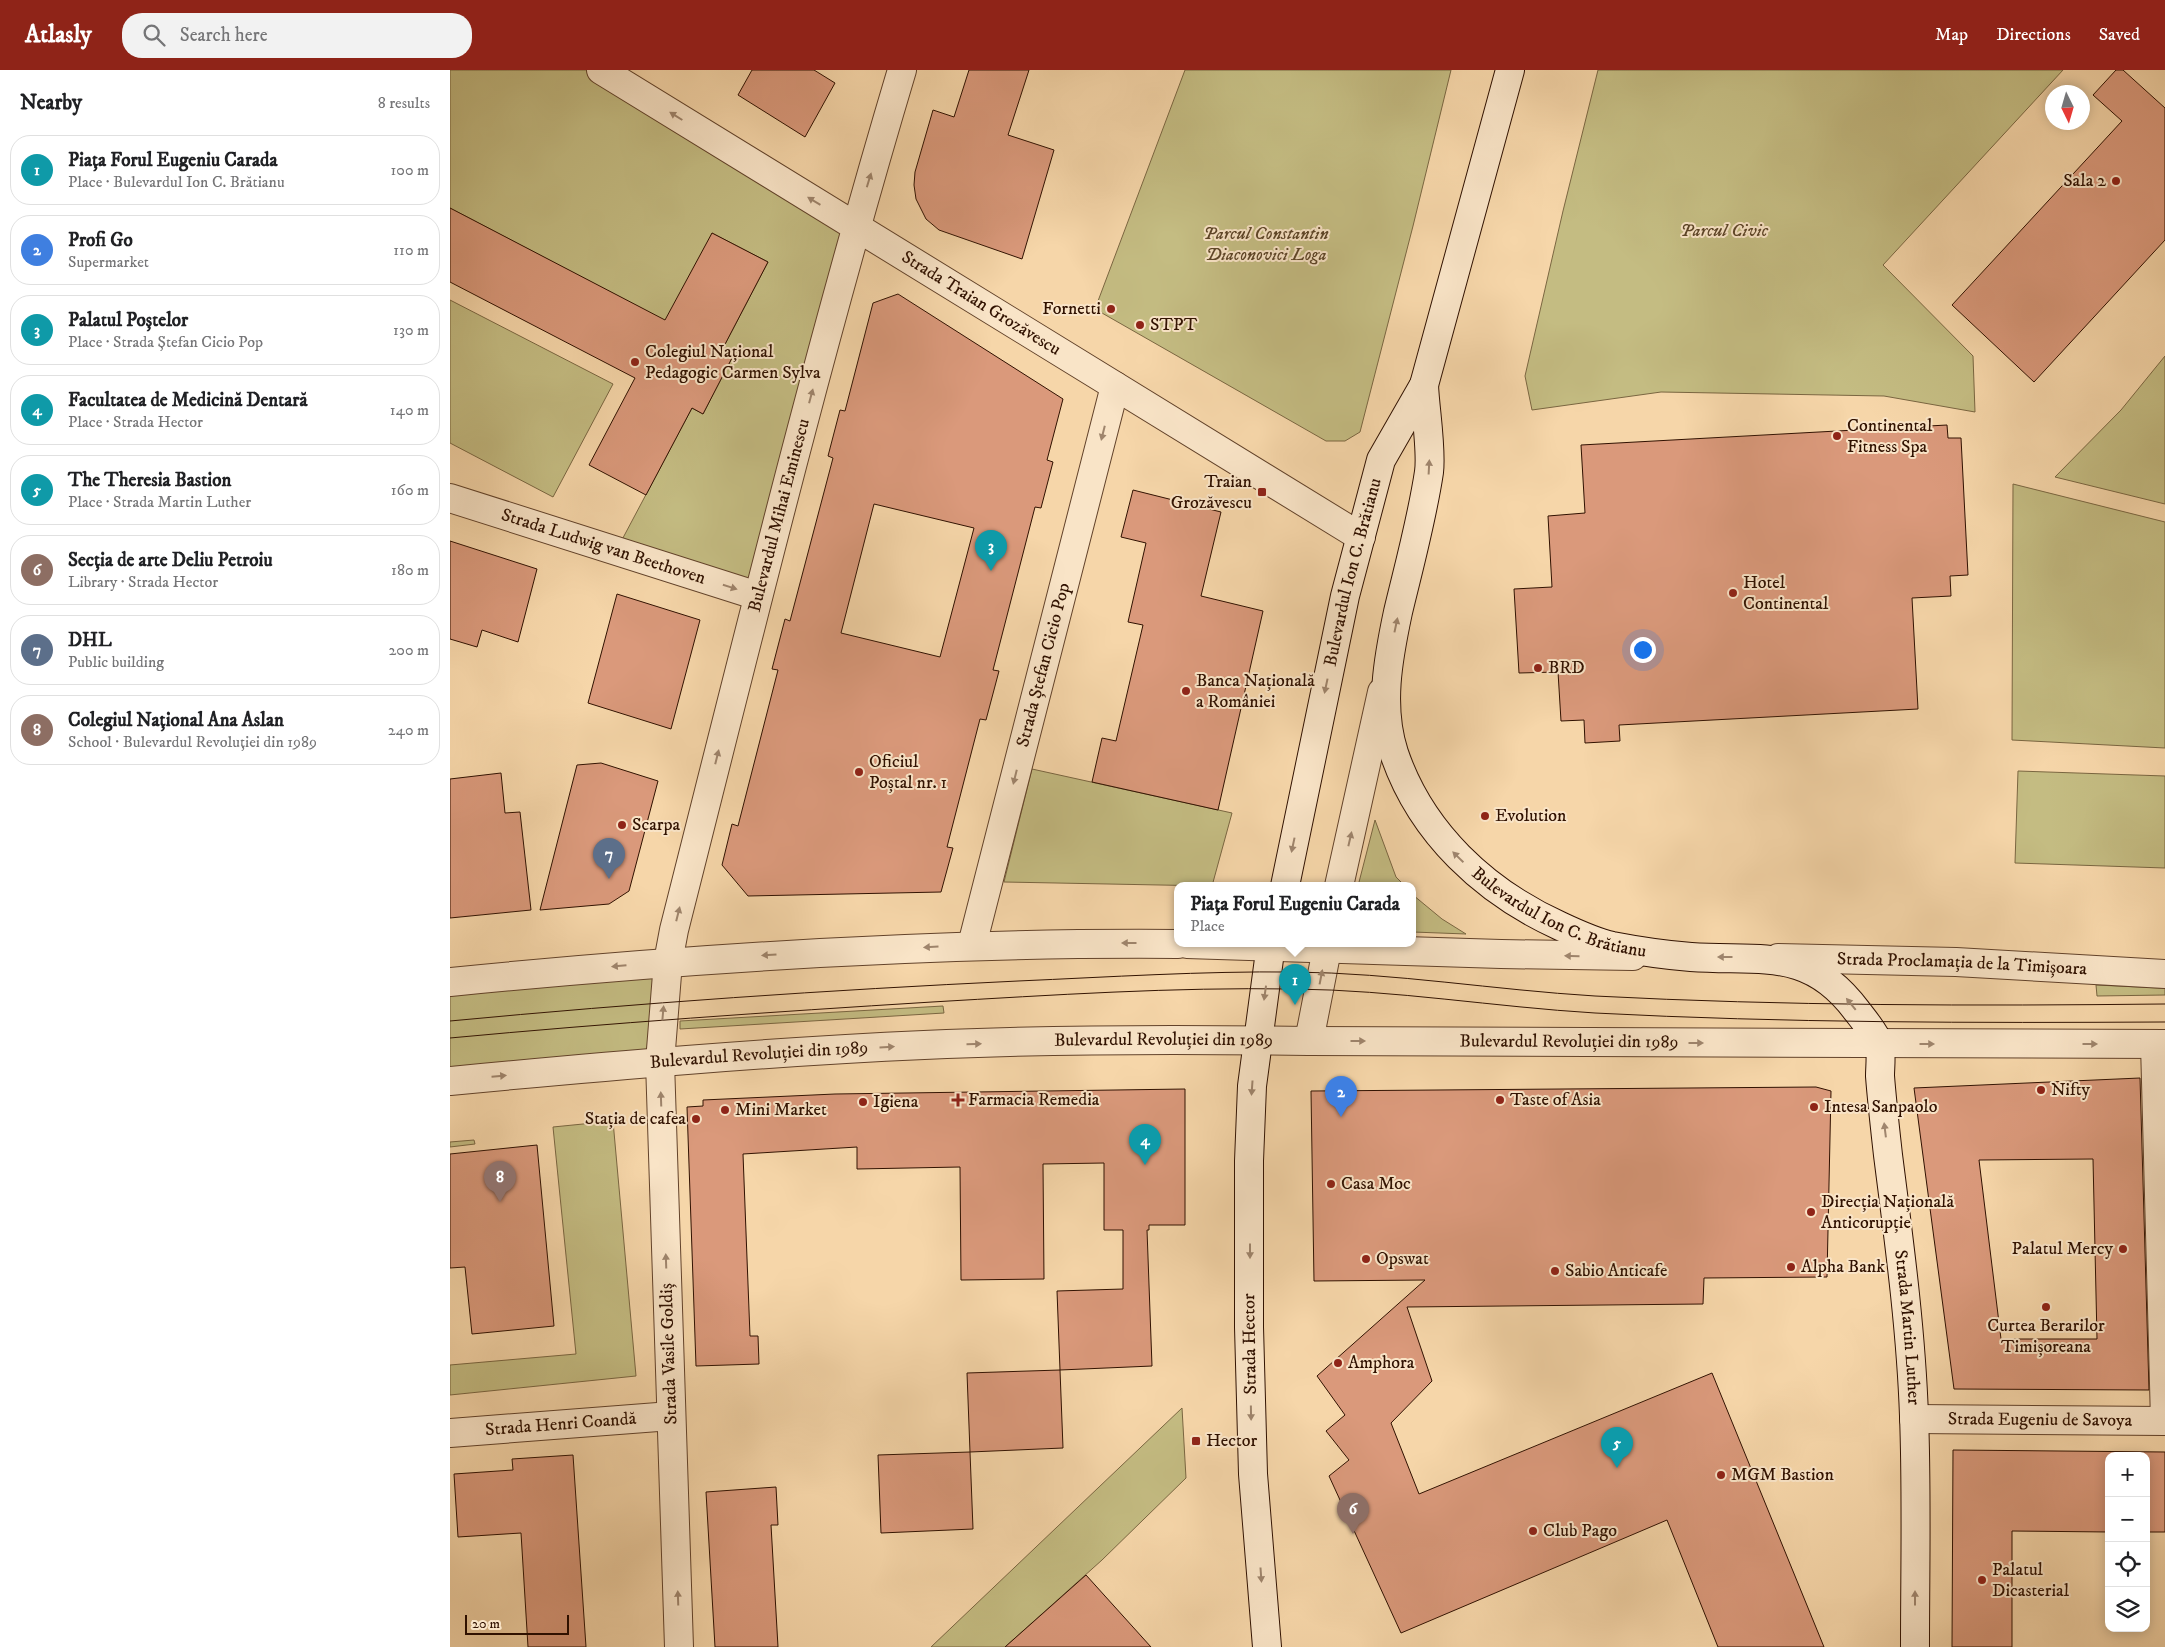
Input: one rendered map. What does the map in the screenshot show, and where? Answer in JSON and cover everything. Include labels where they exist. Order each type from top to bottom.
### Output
[{"type":"street","name":"Strada Traian Grozăvescu","points":[[601,70],[1361,537]]},
{"type":"street","name":"Bulevardul Mihai Eminescu","points":[[660,1062],[668,962],[674,930],[758,596],[856,226],[902,70]]},
{"type":"street","name":"Bulevardul Ion C. Brătianu","points":[[1286,882],[1345,596],[1381,460],[1424,385],[1510,70]]},
{"type":"street","name":"Bulevardul Ion C. Brătianu","points":[[1424,385],[1430,468],[1388,660],[1387,673],[1386,714],[1394,752],[1411,793],[1452,852],[1467,866],[1518,905],[1574,932],[1616,947],[1691,957]]},
{"type":"street","name":"Strada Ștefan Cicio Pop","points":[[972,945],[1115,386]]},
{"type":"street","name":"Strada Ludwig van Beethoven","points":[[450,498],[758,596]]},
{"type":"street","name":"Bulevardul Ion C. Brătianu","points":[[1341,882],[1387,673]]},
{"type":"street","points":[[450,982],[668,962],[794,953],[1052,943],[1174,944]]},
{"type":"street","points":[[1258,1040],[1271,947]]},
{"type":"street","points":[[1310,1041],[1327,947]]},
{"type":"street","points":[[1347,947],[1510,955],[1759,957],[1778,960],[1803,968],[1831,983],[1851,1004],[1879,1044],[2160,1044],[2165,1421]]},
{"type":"street","name":"Strada Proclamația de la Timișoara","points":[[1759,957],[1956,962],[2165,974]]},
{"type":"street","name":"Bulevardul Revoluției din 1989","points":[[450,1081],[660,1062],[925,1045],[1258,1040],[1879,1044]]},
{"type":"street","name":"Strada Hector","points":[[1258,1040],[1252,1086],[1249,1161],[1250,1337],[1253,1474],[1267,1647]]},
{"type":"street","name":"Strada Martin Luther","points":[[1879,1044],[1883,1113],[1906,1313],[1914,1419],[1915,1647]]},
{"type":"street","name":"Strada Vasile Goldiș","points":[[660,1062],[679,1647]]},
{"type":"street","name":"Strada Henri Coandă","points":[[450,1433],[671,1416]]},
{"type":"street","name":"Strada Eugeniu de Savoya","points":[[1914,1419],[2165,1421]]},
{"type":"green space","points":[[450,70],[601,70],[856,226],[758,596],[616,551],[692,408],[703,414],[733,356],[722,350],[768,262],[712,233],[682,330],[450,208]]},
{"type":"green space","name":"Parcul Constantin Diaconovici Loga","points":[[1185,70],[1451,70],[1360,432],[1345,441],[1326,441],[1095,309]]},
{"type":"green space","name":"Parcul Civic","points":[[1598,70],[2063,70],[2049,85],[2045,85],[2045,90],[1883,265],[1973,356],[1975,412],[1884,396],[1661,392],[1532,410],[1525,376]]},
{"type":"green space","points":[[450,300],[613,384],[553,497],[450,443]]},
{"type":"green space","points":[[2165,356],[2165,504],[2055,477],[2121,410]]},
{"type":"green space","points":[[2013,484],[2165,522],[2165,748],[2012,740]]},
{"type":"green space","points":[[1032,769],[1232,813],[1213,882],[1174,882],[1174,885],[1004,882]]},
{"type":"green space","points":[[2018,771],[2165,776],[2165,868],[2015,863]]},
{"type":"green space","points":[[1375,820],[1396,877],[1401,882],[1359,882]]},
{"type":"green space","points":[[1416,897],[1442,919],[1466,934],[1416,932]]},
{"type":"green space","points":[[657,971],[650,1053],[450,1073],[450,992]]},
{"type":"green space","points":[[2096,985],[2165,988],[2165,995],[2097,996]]},
{"type":"green space","points":[[943,1006],[944,1013],[680,1029],[680,1021]]},
{"type":"green space","points":[[613,1121],[636,1376],[450,1395],[450,1365],[576,1354],[553,1127]]},
{"type":"green space","points":[[474,1140],[475,1144],[450,1147],[450,1142]]},
{"type":"green space","points":[[1182,1408],[1186,1478],[1102,1560],[1005,1647],[931,1647]]},
{"type":"building","points":[[752,70],[814,70],[835,83],[805,137],[738,95]]},
{"type":"building","points":[[969,70],[1029,70],[1008,135],[1054,150],[1022,259],[939,230],[926,219],[916,199],[915,172],[933,110],[954,117]]},
{"type":"building","name":"Sala 2","points":[[2116,70],[2123,70],[2165,108],[2165,240],[2034,382],[1952,305],[2122,121],[2093,95]]},
{"type":"building","points":[[450,208],[665,320],[712,233],[768,262],[722,350],[733,356],[703,414],[692,408],[646,495],[589,465],[635,378],[450,282]]},
{"type":"building","points":[[898,294],[1063,399],[1047,460],[1053,462],[1041,508],[1035,507],[993,670],[999,671],[986,720],[980,719],[947,847],[953,848],[941,892],[748,896],[722,865],[732,824],[738,826],[778,670],[772,669],[785,619],[790,621],[833,458],[828,456],[840,410],[845,411],[873,303]],"holes":[[[874,504],[974,528],[940,657],[841,633]]]},
{"type":"building","name":"Hotel Continental","points":[[1947,425],[1948,438],[1961,438],[1968,575],[1950,576],[1951,596],[1912,598],[1918,709],[1619,725],[1620,741],[1585,743],[1584,720],[1561,721],[1558,672],[1519,673],[1514,589],[1552,587],[1548,516],[1585,513],[1581,445]]},
{"type":"building","name":"Banca Națională a României","points":[[1133,490],[1221,512],[1201,596],[1263,611],[1218,810],[1092,782],[1102,738],[1116,741],[1143,625],[1128,622],[1146,543],[1121,537]]},
{"type":"building","points":[[450,541],[537,569],[518,642],[482,630],[477,647],[450,639]]},
{"type":"building","points":[[617,594],[700,620],[671,729],[588,703]]},
{"type":"building","points":[[601,763],[658,781],[629,891],[609,904],[540,910],[577,765]]},
{"type":"building","points":[[501,773],[505,813],[520,812],[531,910],[450,918],[450,779]]},
{"type":"building","name":"Palatul Mercy","points":[[2140,1078],[2149,1390],[1954,1389],[1914,1088]],"holes":[[[2093,1159],[2097,1339],[2001,1339],[1979,1160]]]},
{"type":"building","points":[[1816,1087],[1831,1091],[1827,1277],[1704,1278],[1703,1304],[1407,1307],[1432,1381],[1391,1423],[1419,1494],[1712,1373],[1824,1647],[1718,1647],[1667,1520],[1401,1633],[1329,1476],[1349,1460],[1326,1431],[1345,1415],[1317,1376],[1425,1280],[1314,1281],[1311,1091]]},
{"type":"building","points":[[1185,1089],[1185,1225],[1149,1225],[1149,1230],[1147,1230],[1152,1366],[1060,1370],[1057,1291],[1123,1289],[1123,1230],[1104,1230],[1104,1163],[1043,1164],[1044,1279],[961,1280],[960,1167],[857,1169],[857,1147],[743,1154],[750,1336],[758,1336],[759,1364],[696,1366],[687,1107],[703,1106],[703,1100],[835,1094]]},
{"type":"building","points":[[537,1145],[554,1326],[472,1334],[465,1267],[450,1268],[450,1154]]},
{"type":"building","points":[[1060,1370],[1063,1448],[970,1452],[967,1373]]},
{"type":"building","name":"Palatul Dicasterial","points":[[1953,1450],[2165,1452],[2165,1532],[2150,1532],[2150,1452],[2105,1452],[2105,1532],[2012,1531],[2012,1647],[1952,1647]]},
{"type":"building","points":[[970,1452],[973,1529],[881,1533],[878,1455]]},
{"type":"building","points":[[573,1455],[586,1647],[528,1647],[521,1533],[458,1537],[454,1474],[513,1470],[512,1459]]},
{"type":"building","points":[[776,1487],[778,1525],[771,1525],[778,1647],[715,1647],[706,1492]]},
{"type":"building","points":[[1086,1575],[1151,1647],[1005,1647]]},
{"type":"tram line","points":[[450,1021],[663,1003],[876,989],[1225,972],[1370,975],[1595,996],[1738,1002],[2022,1005],[2165,1004]]},
{"type":"tram line","points":[[450,1038],[570,1027],[932,1002],[1203,989],[1294,989],[1370,992],[1595,1013],[1738,1019],[1880,1022],[2165,1022]]},
{"type":"place","name":"Sala 2","points":[[2116,181]]},
{"type":"place","name":"Fornetti","points":[[1111,309]]},
{"type":"place","name":"STPT","points":[[1140,325]]},
{"type":"place","name":"Colegiul Național Pedagogic Carmen Sylva","points":[[635,362]]},
{"type":"place","name":"Continental Fitness Spa","points":[[1837,436]]},
{"type":"place","name":"Traian Grozăvescu","points":[[1262,492]]},
{"type":"place","name":"Palatul Poștelor","points":[[991,571]]},
{"type":"place","name":"Hotel Continental","points":[[1733,593]]},
{"type":"place","name":"BRD","points":[[1538,668]]},
{"type":"place","name":"Banca Națională a României","points":[[1186,691]]},
{"type":"place","name":"Oficiul Poștal nr. 1","points":[[859,772]]},
{"type":"place","name":"Evolution","points":[[1485,816]]},
{"type":"place","name":"Scarpa","points":[[622,825]]},
{"type":"place","name":"DHL","points":[[609,879]]},
{"type":"place","name":"Piața Forul Eugeniu Carada","points":[[1295,1005]]},
{"type":"place","name":"Nifty","points":[[2041,1090]]},
{"type":"place","name":"Farmacia Remedia","points":[[958,1100]]},
{"type":"place","name":"Taste of Asia","points":[[1500,1100]]},
{"type":"place","name":"Igiena","points":[[863,1102]]},
{"type":"place","name":"Intesa Sanpaolo","points":[[1814,1107]]},
{"type":"place","name":"Mini Market","points":[[725,1110]]},
{"type":"place","name":"Profi Go","points":[[1341,1117]]},
{"type":"place","name":"Stația de cafea","points":[[696,1119]]},
{"type":"place","name":"Facultatea de Medicină Dentară","points":[[1145,1165]]},
{"type":"place","name":"Casa Moc","points":[[1331,1184]]},
{"type":"place","name":"Colegiul Național Ana Aslan","points":[[500,1202]]},
{"type":"place","name":"Direcția Națională Anticorupție","points":[[1811,1212]]},
{"type":"place","name":"Palatul Mercy","points":[[2123,1249]]},
{"type":"place","name":"Opswat","points":[[1366,1259]]},
{"type":"place","name":"Alpha Bank","points":[[1791,1267]]},
{"type":"place","name":"Sabio Anticafe","points":[[1555,1271]]},
{"type":"place","name":"Curtea Berarilor Timișoreana","points":[[2046,1307]]},
{"type":"place","name":"Amphora","points":[[1338,1363]]},
{"type":"place","name":"Hector","points":[[1196,1441]]},
{"type":"place","name":"The Theresia Bastion","points":[[1617,1468]]},
{"type":"place","name":"MGM Bastion","points":[[1721,1475]]},
{"type":"place","name":"Club Pago","points":[[1533,1531]]},
{"type":"place","name":"Secția de arte Deliu Petroiu","points":[[1353,1534]]},
{"type":"place","name":"Palatul Dicasterial","points":[[1982,1580]]}]
